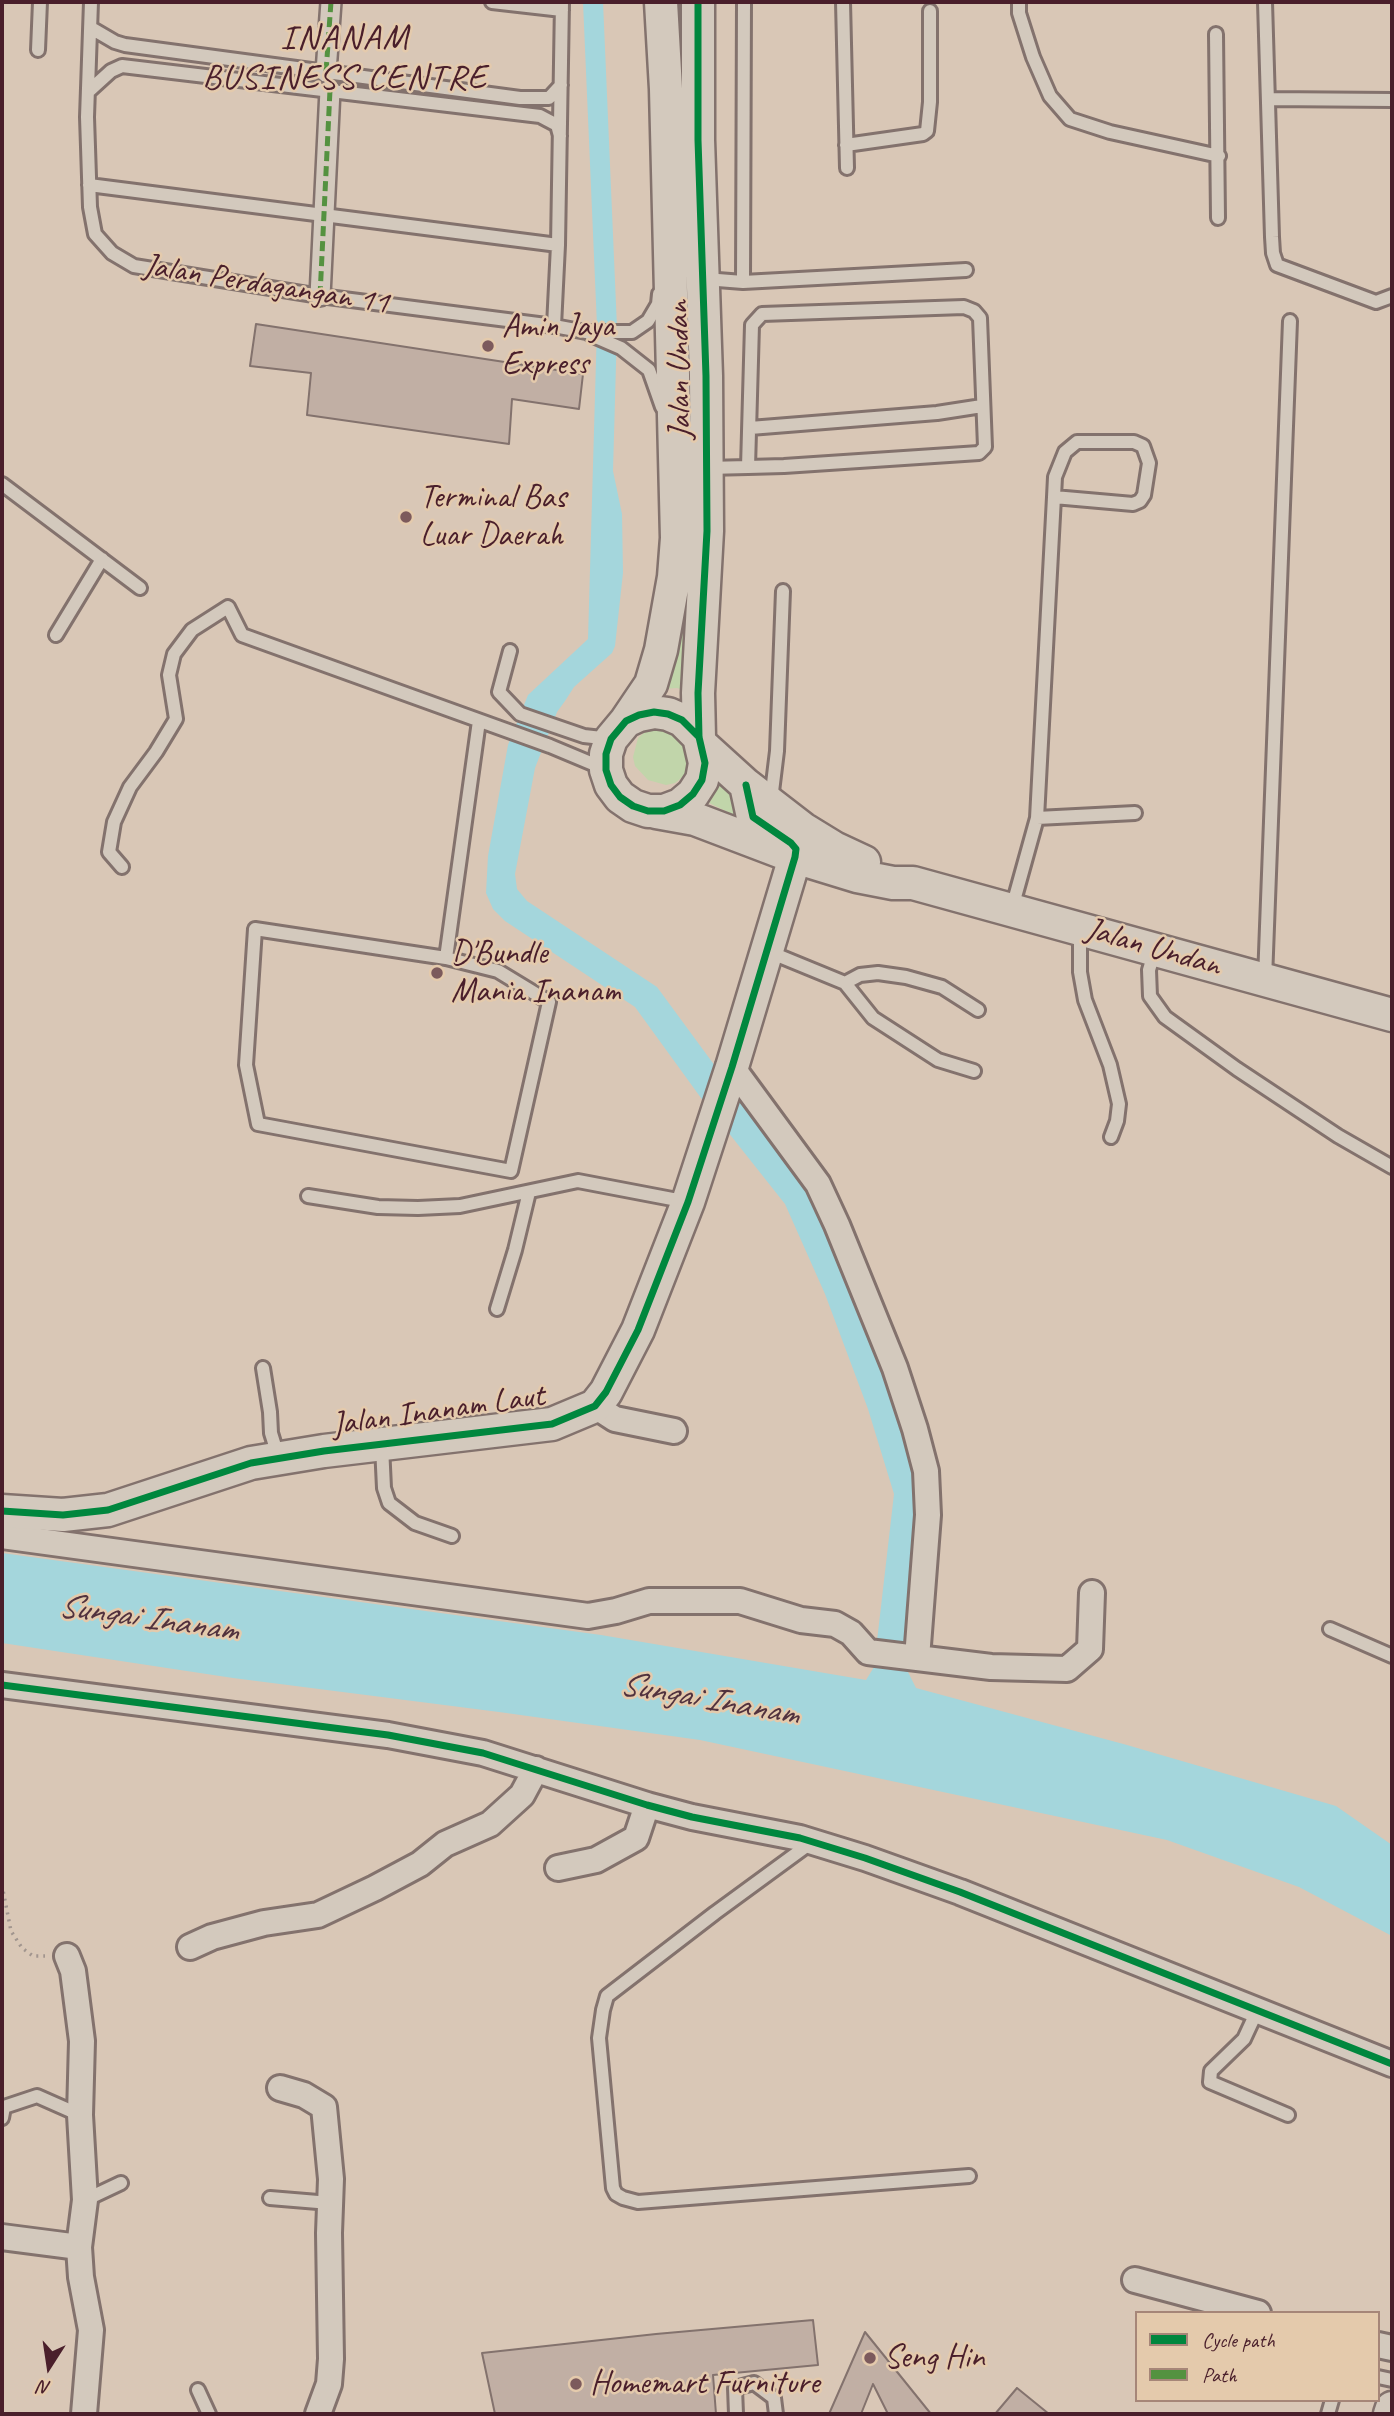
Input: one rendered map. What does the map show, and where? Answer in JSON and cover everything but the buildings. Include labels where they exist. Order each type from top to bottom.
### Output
[{"type":"street","points":[[320,296],[331,2]]},
{"type":"street","name":"Jalan Undan","points":[[661,2],[670,229],[669,516],[674,577],[661,650],[651,684],[606,754],[606,770],[611,785],[620,797],[633,806],[695,819],[857,876],[892,883],[913,883],[1012,908],[1392,1015]]},
{"type":"street","name":"Jalan Undan","points":[[648,811],[664,811],[680,805],[693,794],[702,780],[705,763],[701,742],[698,678],[707,531],[698,140],[698,2]]},
{"type":"street","name":"Jalan Undan","points":[[619,730],[639,715],[654,712],[682,720],[746,785],[803,830],[834,848],[895,872],[913,883]]},
{"type":"street","points":[[746,785],[753,817],[791,843],[796,849],[795,856]]},
{"type":"street","name":"Jalan Inanam Laut","points":[[2,1511],[63,1515],[108,1510],[251,1463],[324,1451],[552,1424],[595,1406],[606,1392],[638,1330],[688,1202],[712,1132],[795,856]]},
{"type":"street","points":[[732,1067],[818,1184],[895,1368],[915,1429],[926,1471],[928,1515],[917,1658]]},
{"type":"street","points":[[595,1406],[615,1419],[674,1431]]},
{"type":"street","points":[[2,1536],[588,1616],[649,1601],[740,1601],[801,1620],[835,1624],[851,1633],[868,1653],[991,1667],[1067,1669],[1090,1649],[1092,1593]]},
{"type":"street","points":[[2,1685],[388,1735],[484,1753],[647,1805],[813,1842],[960,1892],[1392,2064]]},
{"type":"street","points":[[190,1947],[212,1937],[264,1923],[318,1915],[375,1888],[420,1864],[445,1844],[490,1824],[522,1795],[536,1769]]},
{"type":"street","points":[[558,1868],[596,1860],[636,1838],[647,1805]]},
{"type":"street","points":[[70,1964],[82,2041],[80,2115],[85,2200],[79,2247],[91,2330],[84,2414]]},
{"type":"street","points":[[279,2088],[304,2095],[324,2107],[331,2179],[328,2234],[331,2359],[329,2384],[318,2414]]},
{"type":"street","points":[[2,2237],[79,2247]]},
{"type":"street","points":[[1136,2280],[1251,2311]]},
{"type":"street","points":[[1390,2414],[1392,2408]]},
{"type":"lane","points":[[38,50],[40,2]]},
{"type":"lane","name":"Jalan Perdagangan 11","points":[[91,2],[87,117],[90,207],[95,234],[112,253],[134,266],[320,296],[586,332],[632,332],[648,321],[658,304],[661,245],[670,229]]},
{"type":"lane","points":[[492,2],[562,6],[554,326]]},
{"type":"lane","points":[[743,282],[744,2]]},
{"type":"lane","points":[[843,2],[847,168]]},
{"type":"lane","points":[[1019,2],[1019,13],[1041,77],[1050,96],[1070,119],[1110,132],[1219,156]]},
{"type":"lane","points":[[1265,2],[1272,237],[1277,265],[1376,302],[1392,296]]},
{"type":"lane","points":[[846,145],[923,134],[927,131],[930,102],[930,11]]},
{"type":"lane","points":[[91,28],[125,46],[540,116],[557,125],[560,136]]},
{"type":"lane","points":[[1216,34],[1218,218]]},
{"type":"lane","points":[[89,91],[111,71],[122,66],[520,98],[549,99],[561,85]]},
{"type":"lane","points":[[1268,99],[1392,100]]},
{"type":"lane","points":[[89,185],[558,245]]},
{"type":"lane","points":[[703,279],[743,282],[966,270]]},
{"type":"lane","points":[[706,468],[748,467],[979,453],[985,447],[980,318],[974,311],[964,307],[762,314],[752,325],[748,467]]},
{"type":"lane","points":[[1265,979],[1290,321]]},
{"type":"lane","name":"Jalan Perdagangan 11","points":[[586,332],[621,348],[649,370],[662,403],[662,461]]},
{"type":"lane","points":[[750,428],[937,413],[982,406]]},
{"type":"lane","points":[[1012,908],[1037,818],[1055,477],[1065,452],[1077,442],[1134,442],[1143,446],[1149,463],[1144,495],[1140,501],[1133,504],[1054,498]]},
{"type":"lane","points":[[2,484],[140,588]]},
{"type":"lane","points":[[57,635],[102,559]]},
{"type":"lane","points":[[770,804],[777,751],[783,591]]},
{"type":"lane","points":[[122,867],[109,852],[114,822],[130,787],[176,719],[169,675],[174,654],[192,630],[228,607],[242,635],[550,746],[606,770]]},
{"type":"lane","points":[[510,651],[499,692],[520,715],[583,736],[619,730]]},
{"type":"lane","points":[[446,958],[479,721]]},
{"type":"lane","points":[[1037,818],[1135,813]]},
{"type":"lane","points":[[1080,928],[1080,972],[1085,999],[1110,1065],[1119,1104],[1111,1137]]},
{"type":"lane","points":[[255,929],[446,958],[498,971],[549,1002],[511,1171],[258,1124],[246,1065],[255,929]]},
{"type":"lane","points":[[1155,950],[1149,970],[1150,996],[1164,1017],[1338,1136],[1392,1167]]},
{"type":"lane","points":[[766,951],[845,983],[873,1018],[938,1060],[974,1072]]},
{"type":"lane","points":[[845,983],[860,975],[878,973],[906,977],[942,987],[978,1010]]},
{"type":"lane","points":[[308,1196],[378,1206],[460,1206],[579,1181],[688,1202]]},
{"type":"lane","points":[[497,1309],[529,1192]]},
{"type":"lane","points":[[263,1368],[271,1433],[280,1460]]},
{"type":"lane","points":[[382,1446],[384,1488],[388,1503],[415,1523],[452,1536]]},
{"type":"lane","points":[[1330,1629],[1392,1656]]},
{"type":"lane","points":[[813,1842],[607,1996],[599,2038],[613,2188],[623,2199],[638,2202],[969,2176]]},
{"type":"lane","points":[[1257,2011],[1244,2039],[1211,2071],[1210,2082],[1288,2115]]},
{"type":"lane","points":[[2,2118],[4,2107],[37,2096],[80,2115]]},
{"type":"lane","points":[[85,2200],[121,2183]]},
{"type":"lane","points":[[270,2198],[330,2203]]},
{"type":"lane","points":[[736,2414],[735,2388],[754,2383],[774,2398],[776,2414]]},
{"type":"lane","points":[[198,2390],[209,2414]]},
{"type":"path","points":[[2,1885],[11,1931],[22,1948],[33,1956],[70,1964]]},
{"type":"green space","points":[[676,2],[684,2],[695,457],[696,559],[684,658],[686,691],[677,688],[663,689],[684,619],[691,570]]},
{"type":"green space","points":[[652,726],[687,735],[690,771],[675,783],[666,785],[648,780],[635,766],[633,757],[638,738]]},
{"type":"green space","points":[[723,780],[785,839],[709,803]]},
{"type":"water","name":"Sungai Inanam","points":[[583,2],[603,2],[617,328],[613,471],[622,514],[623,573],[612,653],[574,687],[557,712],[535,768],[515,874],[517,889],[527,901],[657,987],[815,1202],[897,1400],[920,1496],[907,1670],[916,1688],[1127,1745],[1336,1806],[1392,1845],[1392,1936],[1299,1887],[1167,1840],[700,1740],[233,1678],[2,1643],[2,1553],[601,1635],[866,1680],[874,1667],[894,1494],[868,1409],[825,1294],[785,1204],[701,1098],[635,1007],[505,921],[493,909],[486,893],[488,856],[508,745],[528,695],[588,639],[597,326]]},
{"type":"marked path","points":[[326,72],[331,2]]},
{"type":"marked path","points":[[320,296],[330,90]]},
{"type":"cycle path","points":[[698,2],[698,140],[706,376],[707,531],[698,693],[699,737],[705,763],[702,780],[693,794],[680,805],[664,811],[648,811],[633,806],[620,797],[611,785],[606,770],[606,754],[611,739],[626,721],[654,712],[668,714],[682,720],[699,737]]},
{"type":"cycle path","points":[[2,1511],[63,1515],[108,1510],[251,1463],[324,1451],[552,1424],[595,1406],[606,1392],[638,1330],[688,1202],[795,857],[796,849],[791,843],[753,817],[746,785]]},
{"type":"cycle path","points":[[2,1685],[388,1735],[483,1753],[647,1805],[692,1817],[800,1838],[960,1892],[1392,2064]]},
{"type":"place","name":"Amin Jaya Express","points":[[488,346]]},
{"type":"place","name":"Terminal Bas Luar Daerah","points":[[406,517]]},
{"type":"place","name":"D'Bundle Mania Inanam","points":[[437,973]]},
{"type":"place","name":"Seng Hin","points":[[870,2358]]},
{"type":"place","name":"Homemart Furniture","points":[[576,2384]]},
{"type":"district","name":"INANAM BUSINESS CENTRE","points":[[345,59]]}]
